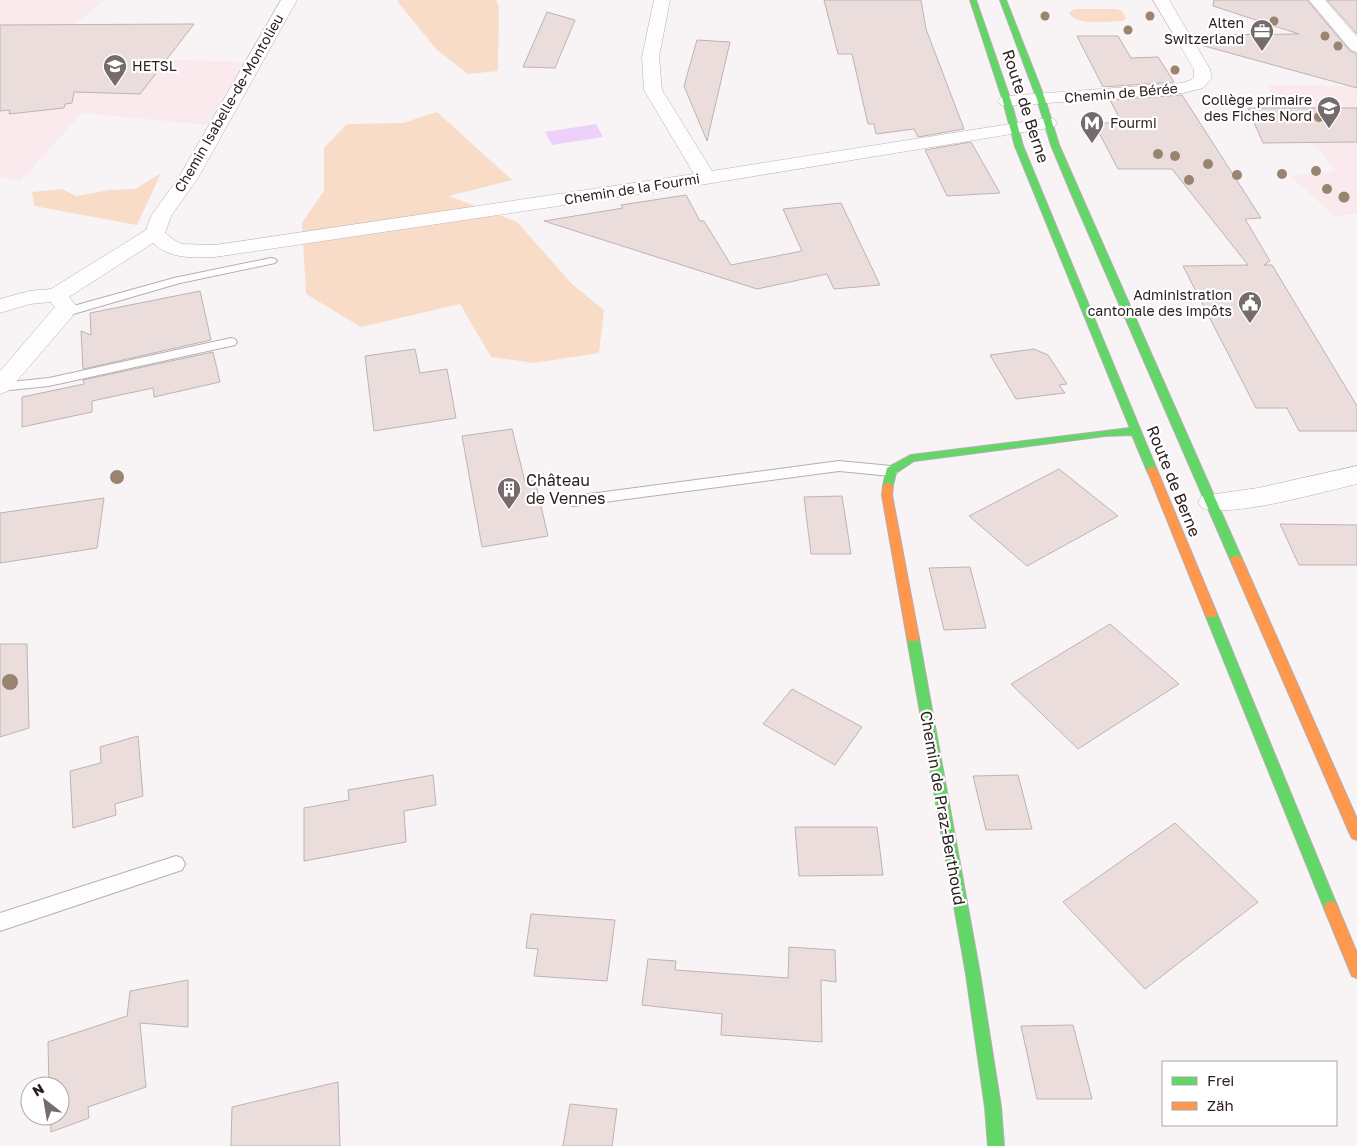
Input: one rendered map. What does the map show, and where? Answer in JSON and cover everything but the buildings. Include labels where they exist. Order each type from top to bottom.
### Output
[{"type":"main road","name":"Route de Berne","points":[[973,0],[1008,101],[1022,155],[1357,971]]},
{"type":"main road","name":"Route de Berne","points":[[1003,0],[1056,145],[1108,271],[1357,834]]},
{"type":"main road","points":[[891,472],[911,458],[1104,433],[1136,431]]},
{"type":"main road","name":"Chemin de Praz-Berthoud","points":[[891,472],[887,495],[973,974],[993,1107],[996,1146]]},
{"type":"street","name":"Chemin Isabelle-de-Montolieu","points":[[155,233],[160,216],[188,178],[289,0]]},
{"type":"street","points":[[662,0],[649,64],[651,84],[706,178]]},
{"type":"street","name":"Chemin de Bérée","points":[[1008,101],[1183,88],[1197,84],[1203,78],[1202,69],[1161,0]]},
{"type":"street","points":[[1317,0],[1357,47]]},
{"type":"street","name":"Chemin de la Fourmi","points":[[155,233],[161,242],[168,247],[196,252],[215,251],[706,178],[1048,123]]},
{"type":"street","points":[[0,387],[60,304],[155,233]]},
{"type":"street","points":[[0,306],[29,298],[60,304]]},
{"type":"street","points":[[1211,502],[1258,497],[1357,476]]},
{"type":"lane","points":[[60,304],[271,261]]},
{"type":"lane","points":[[0,387],[49,382],[231,342]]},
{"type":"lane","points":[[574,502],[839,466],[891,472]]},
{"type":"lane","points":[[0,922],[176,864]]},
{"type":"shaded area","name":"HETSL","points":[[0,0],[106,0],[34,55],[244,62],[207,125],[82,113],[20,182],[0,176]]},
{"type":"shaded area","points":[[496,0],[499,7],[498,71],[468,74],[437,50],[397,1]]},
{"type":"shaded area","points":[[1074,9],[1116,9],[1122,11],[1126,18],[1123,21],[1086,22],[1073,17],[1069,13]]},
{"type":"shaded area","name":"Collège primaire des Fiches Nord","points":[[1265,85],[1357,86],[1357,214],[1334,216],[1290,176],[1336,171]]},
{"type":"shaded area","points":[[437,112],[512,180],[449,196],[517,222],[573,285],[604,310],[599,353],[534,363],[491,357],[460,304],[361,327],[306,294],[302,223],[324,191],[324,148],[347,124],[403,123]]},
{"type":"shaded area","points":[[596,124],[603,137],[552,145],[545,132]]},
{"type":"shaded area","points":[[161,173],[137,225],[34,206],[32,192],[62,189],[76,196],[110,190],[135,189]]},
{"type":"traffic: fast","points":[[973,0],[1007,101],[1019,146],[1152,470]]},
{"type":"traffic: fast","points":[[1003,0],[1041,99],[1055,145],[1075,193],[1236,559]]},
{"type":"traffic: fast","points":[[888,486],[891,471],[911,458],[1105,433],[1136,431]]},
{"type":"traffic: fast","points":[[1211,614],[1331,908]]},
{"type":"traffic: fast","points":[[913,638],[973,974],[993,1107],[996,1146]]},
{"type":"traffic: slow","points":[[1152,470],[1211,614]]},
{"type":"traffic: slow","points":[[888,486],[887,495],[913,638]]},
{"type":"traffic: slow","points":[[1236,559],[1357,834]]},
{"type":"traffic: slow","points":[[1331,908],[1357,971]]},
{"type":"place","name":"Alten Switzerland","points":[[1262,52]]},
{"type":"place","name":"HETSL","points":[[115,87]]},
{"type":"place","name":"Collège primaire des Fiches Nord","points":[[1329,129]]},
{"type":"place","name":"Fourmi","points":[[1092,144]]},
{"type":"place","name":"Administration cantonale des impôts","points":[[1250,324]]},
{"type":"place","name":"Château de Vennes","points":[[509,510]]}]
